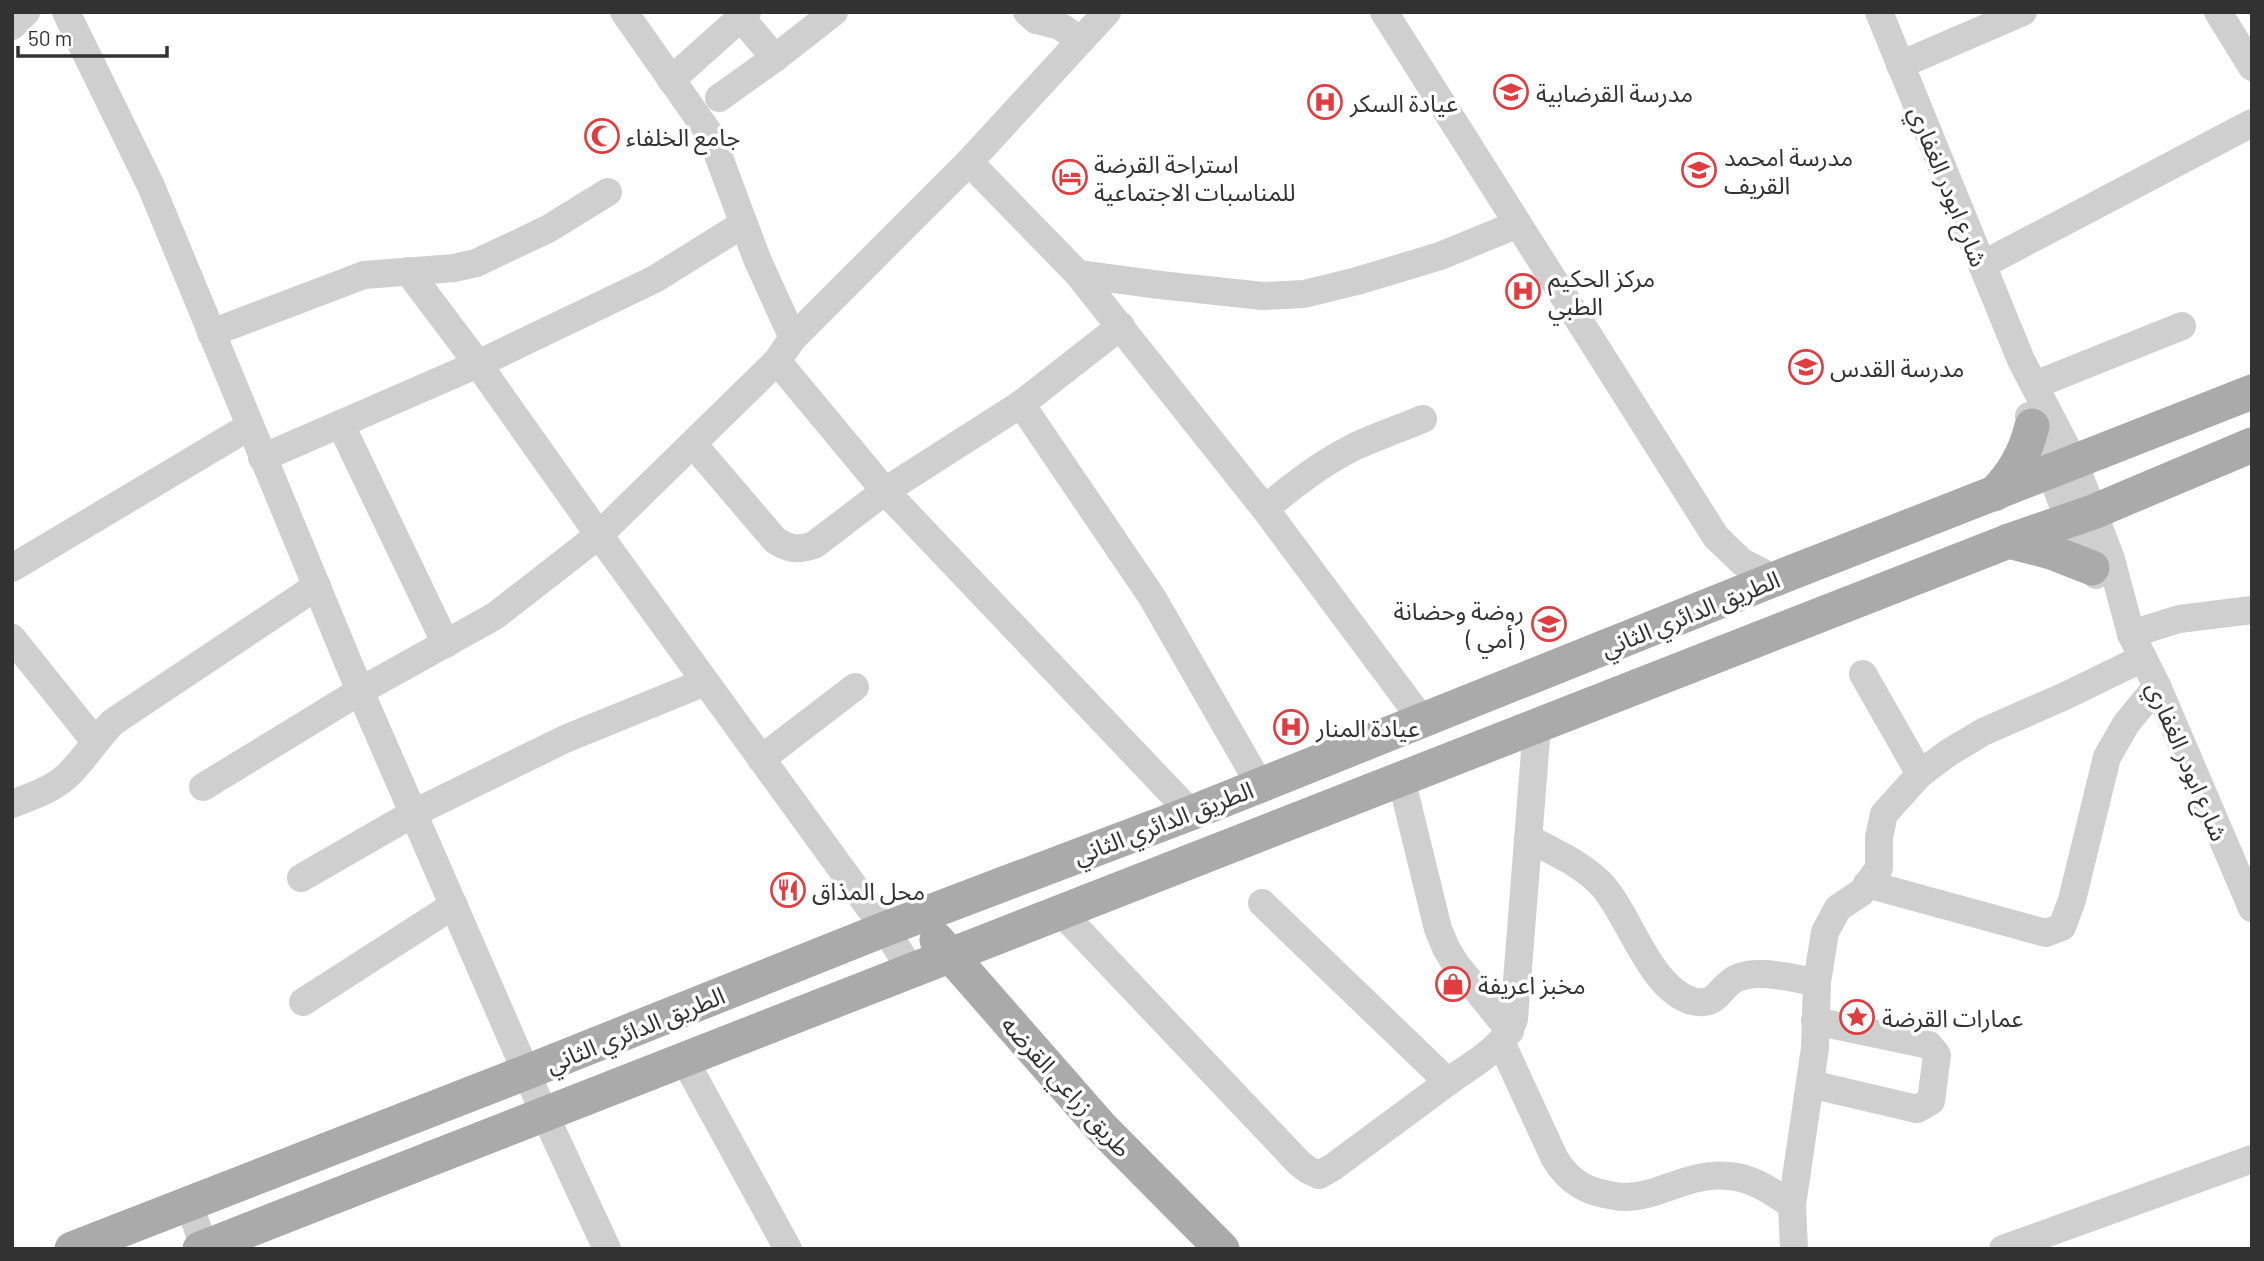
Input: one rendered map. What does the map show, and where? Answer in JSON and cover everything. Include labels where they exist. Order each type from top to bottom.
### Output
[{"type":"main road","name":"الطريق الدائري الثاني","points":[[72,1249],[527,1073],[919,916],[1191,813],[1775,579],[2252,392]]},
{"type":"main road","points":[[1994,494],[2008,480],[2019,463],[2032,426]]},
{"type":"main road","name":"الطريق الدائري الثاني","points":[[203,1248],[2009,541],[2081,516],[2252,445]]},
{"type":"main road","points":[[2009,541],[2051,552],[2092,568]]},
{"type":"main road","name":"طريق زراعي القرضه","points":[[919,916],[949,956],[1101,1127],[1222,1249]]},
{"type":"street","points":[[12,26],[26,12]]},
{"type":"street","points":[[66,12],[151,186],[360,691],[544,1113],[607,1249]]},
{"type":"street","points":[[624,12],[711,136],[757,259],[793,338]]},
{"type":"street","points":[[719,98],[834,12]]},
{"type":"street","points":[[1027,12],[1036,20],[1060,26],[1080,40]]},
{"type":"street","points":[[203,787],[360,691],[495,616],[599,536],[777,361],[793,338],[969,162],[1107,12]]},
{"type":"street","points":[[1384,12],[1716,537],[1742,562],[1775,579]]},
{"type":"street","name":"شارع ابودر الغفاري","points":[[1879,12],[2021,360],[2035,385],[2081,516],[2111,559],[2133,635]]},
{"type":"street","points":[[1899,65],[2023,12]]},
{"type":"street","points":[[2218,12],[2252,67]]},
{"type":"street","points":[[671,80],[744,15],[775,58]]},
{"type":"street","points":[[1982,265],[2252,123]]},
{"type":"street","points":[[969,162],[1078,274],[1121,326],[1265,509],[1423,721]]},
{"type":"street","points":[[211,332],[364,275],[454,268],[476,263],[548,229],[608,192]]},
{"type":"street","points":[[262,458],[478,364],[655,279],[743,224]]},
{"type":"street","points":[[1078,274],[1263,296],[1304,294],[1440,256],[1518,224]]},
{"type":"street","points":[[408,271],[886,929],[911,970]]},
{"type":"street","points":[[692,444],[775,540],[789,549],[801,549],[814,545],[885,491],[1021,404],[1121,326]]},
{"type":"street","points":[[2035,385],[2182,326]]},
{"type":"street","name":"شارع ابودر الغفاري","points":[[2021,360],[2024,403],[2032,426],[2062,467]]},
{"type":"street","points":[[777,361],[885,491],[1191,813]]},
{"type":"street","points":[[1021,404],[1152,597],[1260,785]]},
{"type":"street","points":[[1265,509],[1335,458],[1423,419]]},
{"type":"street","points":[[341,425],[446,644]]},
{"type":"street","points":[[12,568],[250,426]]},
{"type":"street","name":"شارع ابودر الغفاري","points":[[2081,516],[2079,546],[2133,635],[2252,908]]},
{"type":"street","points":[[1716,537],[1723,579],[1722,601]]},
{"type":"street","points":[[12,804],[51,788],[70,774],[94,740],[113,722],[317,586]]},
{"type":"street","points":[[1794,1249],[1792,1205],[1810,1084],[1817,982],[1825,932],[1838,908],[1862,892],[1879,868],[1879,838],[1884,814],[1920,774],[1948,753],[1983,732],[2065,696],[2133,635],[2179,619],[2252,610]]},
{"type":"street","points":[[12,638],[94,740]]},
{"type":"street","points":[[1863,674],[1920,774]]},
{"type":"street","points":[[301,878],[414,813],[565,739],[705,682]]},
{"type":"street","points":[[1867,884],[2046,933],[2062,927],[2072,900],[2107,757],[2126,724],[2157,686]]},
{"type":"street","points":[[761,759],[855,687]]},
{"type":"street","points":[[1061,912],[1308,1170],[1319,1175],[1448,1082],[1506,1036],[1514,1019],[1537,726]]},
{"type":"street","points":[[1401,778],[1438,929],[1446,948],[1506,1036],[1560,1167],[1576,1183],[1609,1196],[1638,1196],[1705,1175],[1729,1176],[1747,1179],[1765,1187],[1792,1205]]},
{"type":"street","points":[[1528,838],[1566,857],[1601,884],[1660,976],[1683,997],[1695,1002],[1707,1002],[1718,996],[1726,985],[1736,978],[1746,975],[1817,982]]},
{"type":"street","points":[[1262,903],[1448,1082]]},
{"type":"street","points":[[303,1002],[454,905]]},
{"type":"street","points":[[1810,1084],[1922,1108],[1931,1101],[1937,1055],[1929,1045],[1815,1021]]},
{"type":"street","points":[[684,1059],[788,1249]]},
{"type":"street","points":[[2003,1249],[2252,1159]]},
{"type":"street","points":[[189,1204],[203,1248]]},
{"type":"place","name":"مدرسة القرضابية","points":[[1511,92]]},
{"type":"place","name":"عيادة السكر","points":[[1325,102]]},
{"type":"place","name":"جامع الخلفاء","points":[[602,136]]},
{"type":"place","name":"مدرسة امحمد القريف","points":[[1699,170]]},
{"type":"place","name":"استراحة القرضة للمناسبات الاجتماعية","points":[[1070,177]]},
{"type":"place","name":"مركز الحكيم الطبي","points":[[1523,291]]},
{"type":"place","name":"مدرسة القدس","points":[[1806,367]]},
{"type":"place","name":"روضة وحضانة ( أمي )","points":[[1549,624]]},
{"type":"place","name":"عيادة المنار","points":[[1291,727]]},
{"type":"place","name":"محل المذاق","points":[[788,890]]},
{"type":"place","name":"مخبز اعريفة","points":[[1453,984]]},
{"type":"place","name":"عمارات القرضة","points":[[1857,1017]]}]
